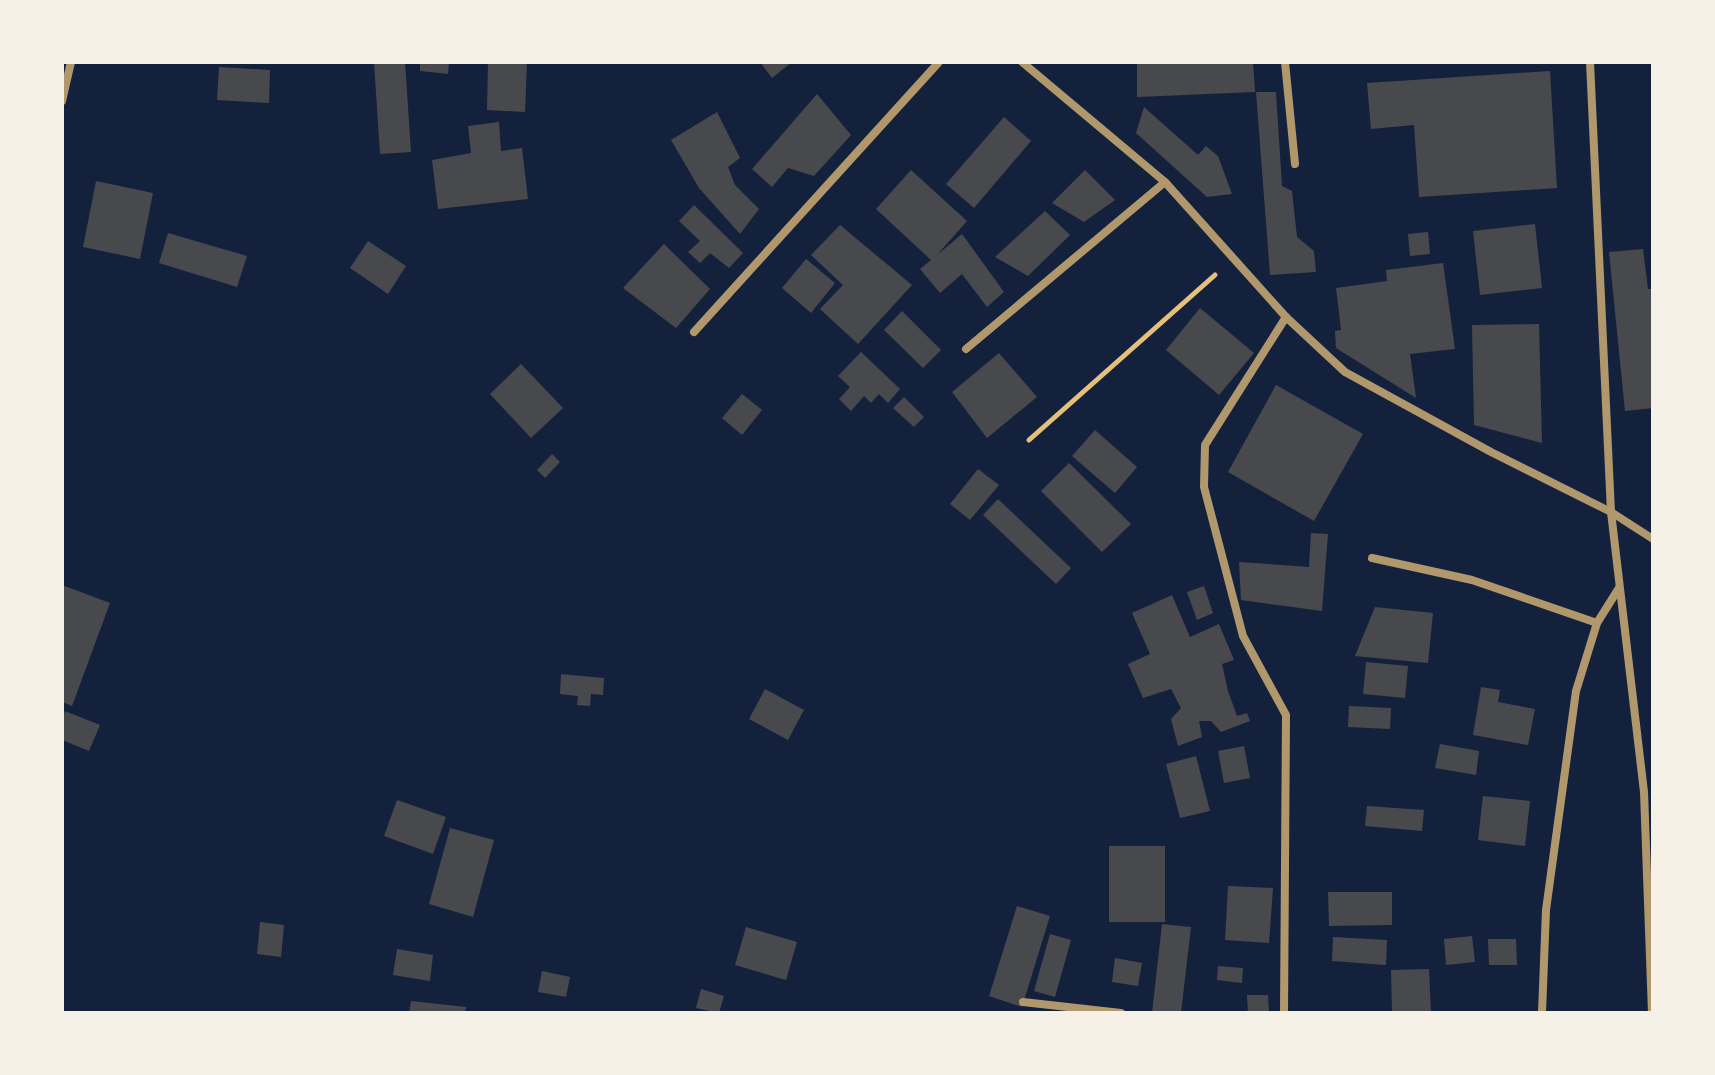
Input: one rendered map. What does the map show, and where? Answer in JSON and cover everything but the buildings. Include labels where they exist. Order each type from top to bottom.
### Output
[{"type":"street","points":[[62,101],[71,62]]},
{"type":"street","points":[[694,332],[939,62]]},
{"type":"street","points":[[1022,62],[1165,182],[1286,317],[1345,372],[1491,452],[1611,512],[1653,539]]},
{"type":"street","points":[[1285,62],[1295,164]]},
{"type":"street","points":[[1590,62],[1611,512],[1649,793],[1652,1013]]},
{"type":"street","points":[[966,349],[1165,182]]},
{"type":"street","points":[[1284,1013],[1286,715],[1243,636],[1204,487],[1205,445],[1286,317]]},
{"type":"street","points":[[1372,558],[1472,580],[1597,623]]},
{"type":"street","points":[[1542,1013],[1546,910],[1576,691],[1597,623],[1619,588]]},
{"type":"street","points":[[1023,1002],[1121,1013]]},
{"type":"path","points":[[1029,440],[1234,259]]}]
